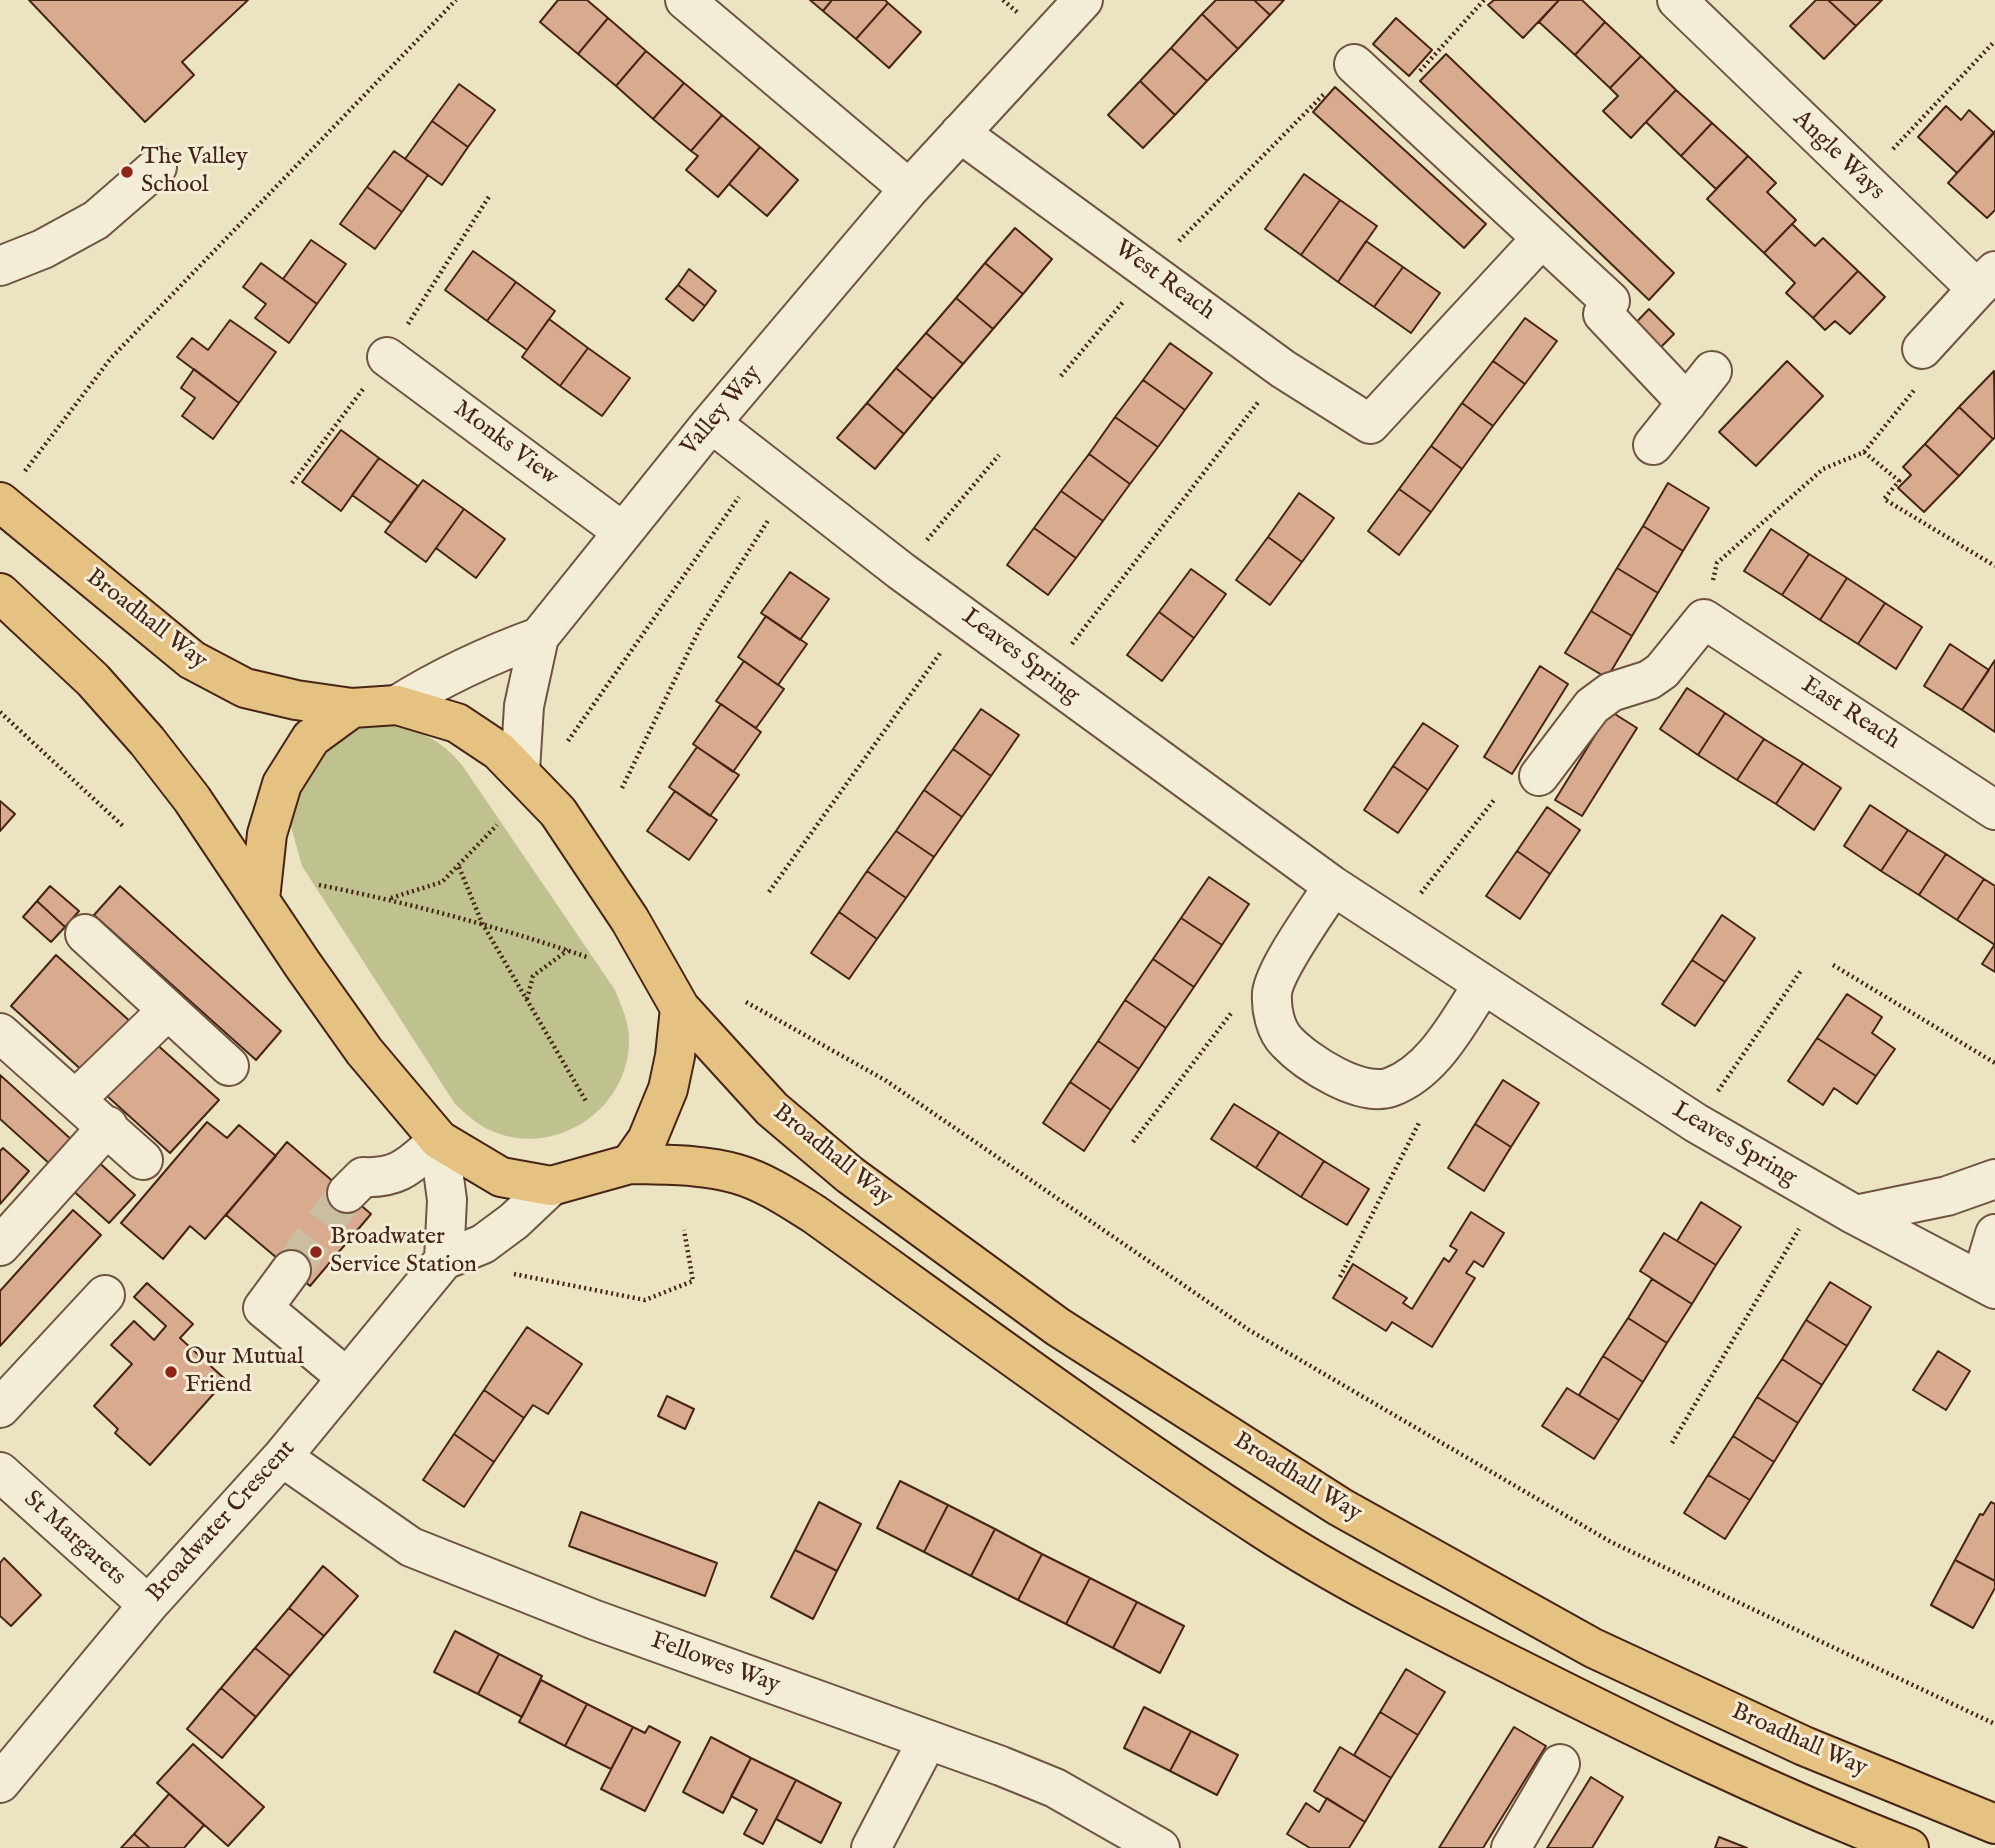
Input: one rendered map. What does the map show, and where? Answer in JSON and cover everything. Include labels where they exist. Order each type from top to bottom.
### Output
[{"type":"highway","name":"Broadhall Way","points":[[11,489],[201,666],[245,688],[296,701],[352,708],[397,705],[457,723],[499,751],[558,812],[630,920],[680,1008],[772,1109],[850,1175],[1058,1327],[1340,1507],[1593,1648],[1804,1745],[1995,1824]]},
{"type":"highway","points":[[0,593],[93,680],[147,741],[192,799],[364,1051],[439,1140],[501,1177],[551,1186],[630,1164],[699,1167],[737,1174],[770,1187],[814,1214],[1093,1414],[1266,1531],[1416,1616],[1604,1712],[1818,1812],[1909,1848]]},
{"type":"highway","points":[[260,900],[267,834],[282,784],[311,738],[352,708]]},
{"type":"highway","points":[[630,1164],[661,1113],[676,1056],[680,1008]]},
{"type":"street","points":[[685,0],[909,190]]},
{"type":"street","name":"Valley Way","points":[[520,770],[524,706],[539,637],[711,423],[909,190],[1083,0]]},
{"type":"street","name":"Angle Ways","points":[[1698,7],[1864,181],[1986,280],[1922,349]]},
{"type":"street","points":[[1354,64],[1610,301],[1603,314],[1687,403]]},
{"type":"street","name":"West Reach","points":[[960,133],[1283,369],[1370,424],[1542,239]]},
{"type":"street","points":[[0,266],[43,249],[96,220],[158,167]]},
{"type":"street","name":"Monks View","points":[[387,357],[623,532]]},
{"type":"street","points":[[1653,445],[1712,371]]},
{"type":"street","name":"Leaves Spring","points":[[711,423],[901,571],[1333,887],[1696,1123],[1855,1215],[1988,1285]]},
{"type":"street","points":[[1539,776],[1592,706],[1611,692],[1649,680],[1662,671],[1704,619]]},
{"type":"street","name":"East Reach","points":[[1704,619],[1995,810]]},
{"type":"street","points":[[397,705],[438,680],[495,653],[539,637]]},
{"type":"street","points":[[1333,887],[1283,965],[1272,989],[1272,1009],[1286,1041],[1345,1082],[1380,1090],[1419,1071],[1438,1050],[1482,986]]},
{"type":"street","points":[[85,934],[229,1066]]},
{"type":"street","points":[[76,1099],[168,1010]]},
{"type":"street","points":[[0,1033],[108,1126],[143,1160]]},
{"type":"street","points":[[0,1246],[108,1126]]},
{"type":"street","points":[[347,1193],[363,1177],[384,1178],[403,1171],[439,1140]]},
{"type":"street","points":[[439,1140],[447,1200],[444,1260]]},
{"type":"street","points":[[1855,1215],[1947,1196],[1995,1179]]},
{"type":"street","name":"Broadwater Crescent","points":[[0,1783],[148,1605],[282,1457],[444,1260],[483,1244],[514,1221],[551,1186]]},
{"type":"street","points":[[1988,1285],[1995,1234]]},
{"type":"street","points":[[291,1270],[263,1308],[346,1377]]},
{"type":"street","points":[[0,1408],[106,1295]]},
{"type":"street","name":"Fellowes Way","points":[[282,1457],[411,1547],[595,1620],[1055,1788],[1160,1848]]},
{"type":"street","name":"St Margarets","points":[[0,1472],[148,1605]]},
{"type":"street","points":[[871,1848],[927,1741]]},
{"type":"street","points":[[1511,1848],[1560,1764]]},
{"type":"path","points":[[11,489],[111,358],[456,0]]},
{"type":"path","points":[[1393,100],[1484,0]]},
{"type":"path","points":[[1864,181],[1995,41]]},
{"type":"path","points":[[1061,376],[1150,271],[1354,64]]},
{"type":"path","points":[[1704,619],[1717,563],[1823,470],[1864,452],[1925,376],[1922,349]]},
{"type":"path","points":[[1046,678],[1283,369]]},
{"type":"path","points":[[1864,452],[1899,481],[1884,499],[1995,566]]},
{"type":"path","points":[[901,571],[999,454]]},
{"type":"path","points":[[568,741],[776,475]]},
{"type":"path","points":[[622,788],[776,475]]},
{"type":"path","points":[[769,892],[966,617]]},
{"type":"path","points":[[0,712],[124,827]]},
{"type":"path","points":[[1395,927],[1494,800]]},
{"type":"path","points":[[389,899],[442,882],[496,825]]},
{"type":"path","points":[[459,867],[482,923],[587,1103]]},
{"type":"path","points":[[319,884],[482,923],[587,957]]},
{"type":"path","points":[[527,1000],[533,976],[568,950]]},
{"type":"path","points":[[1833,965],[1995,1063]]},
{"type":"path","points":[[1696,1123],[1802,969]]},
{"type":"path","points":[[1133,1142],[1245,994],[1272,989]]},
{"type":"path","points":[[746,1002],[885,1080],[1249,1330],[1611,1542],[1995,1724]]},
{"type":"path","points":[[1340,1277],[1421,1118],[1419,1071]]},
{"type":"path","points":[[1672,1443],[1819,1195]]},
{"type":"path","points":[[511,1273],[645,1300],[692,1281],[684,1230]]},
{"type":"green space","points":[[387,724],[429,737],[462,765],[615,990],[628,1030],[627,1061],[618,1084],[605,1104],[587,1120],[566,1132],[543,1138],[519,1138],[494,1132],[473,1120],[455,1104],[302,866],[290,823],[310,761],[344,733],[365,726]]},
{"type":"building","points":[[29,0],[248,0],[182,62],[194,75],[145,122]]},
{"type":"building","points":[[558,0],[587,0],[608,18],[578,54],[540,22]]},
{"type":"building","points":[[810,0],[832,0],[823,11]]},
{"type":"building","points":[[832,0],[885,0],[888,3],[856,39],[823,11]]},
{"type":"building","points":[[1216,0],[1254,0],[1270,15],[1238,49],[1202,14]]},
{"type":"building","points":[[1254,0],[1284,0],[1270,15]]},
{"type":"building","points":[[1494,0],[1559,0],[1523,38],[1488,5]]},
{"type":"building","points":[[1559,0],[1582,0],[1605,22],[1575,55],[1539,22]]},
{"type":"building","points":[[1816,0],[1828,0],[1856,26],[1824,59],[1790,26]]},
{"type":"building","points":[[1828,0],[1882,0],[1856,26]]},
{"type":"building","points":[[888,3],[921,32],[889,68],[856,39]]},
{"type":"building","points":[[1202,14],[1238,49],[1207,81],[1171,48]]},
{"type":"building","points":[[608,18],[646,51],[616,86],[578,54]]},
{"type":"building","points":[[1396,18],[1432,50],[1409,76],[1373,44]]},
{"type":"building","points":[[1605,22],[1641,56],[1610,88],[1575,55]]},
{"type":"building","points":[[1171,48],[1207,81],[1175,115],[1140,81]]},
{"type":"building","points":[[646,51],[684,83],[653,119],[616,86]]},
{"type":"building","points":[[1446,54],[1674,273],[1649,300],[1420,81]]},
{"type":"building","points":[[1641,56],[1676,90],[1631,138],[1603,111],[1618,96],[1610,88]]},
{"type":"building","points":[[1140,81],[1175,115],[1143,148],[1108,115]]},
{"type":"building","points":[[684,83],[722,115],[691,151],[653,119]]},
{"type":"building","points":[[459,84],[495,110],[468,147],[432,121]]},
{"type":"building","points":[[1335,87],[1486,224],[1464,248],[1313,112]]},
{"type":"building","points":[[1676,90],[1712,123],[1681,156],[1646,122]]},
{"type":"building","points":[[1946,106],[1961,120],[1969,110],[1994,133],[1957,173],[1918,137]]},
{"type":"building","points":[[722,115],[760,147],[718,197],[686,170],[698,156],[691,151]]},
{"type":"building","points":[[432,121],[468,147],[442,185],[405,159]]},
{"type":"building","points":[[1712,123],[1748,156],[1716,189],[1681,156]]},
{"type":"building","points":[[1995,131],[1995,210],[1987,218],[1948,183]]},
{"type":"building","points":[[760,147],[798,180],[767,216],[729,184]]},
{"type":"building","points":[[394,151],[428,175],[402,212],[367,187]]},
{"type":"building","points":[[1748,156],[1776,183],[1767,192],[1796,220],[1764,253],[1707,199]]},
{"type":"building","points":[[1304,174],[1340,200],[1301,255],[1265,229]]},
{"type":"building","points":[[367,187],[402,212],[375,249],[340,224]]},
{"type":"building","points":[[1340,200],[1377,226],[1338,282],[1301,255]]},
{"type":"building","points":[[1792,224],[1815,246],[1823,238],[1858,271],[1813,318],[1786,293],[1795,283],[1764,253]]},
{"type":"building","points":[[1015,228],[1052,259],[1023,294],[985,263]]},
{"type":"building","points":[[311,240],[346,264],[317,304],[283,279]]},
{"type":"building","points":[[1366,241],[1403,267],[1374,307],[1338,282]]},
{"type":"building","points":[[473,251],[516,282],[487,321],[445,290]]},
{"type":"building","points":[[261,263],[317,304],[289,343],[255,318],[266,304],[243,287]]},
{"type":"building","points":[[985,263],[1023,294],[993,329],[956,298]]},
{"type":"building","points":[[1403,267],[1440,293],[1411,333],[1374,307]]},
{"type":"building","points":[[689,269],[716,291],[705,306],[678,285]]},
{"type":"building","points":[[1858,271],[1885,297],[1850,334],[1835,321],[1825,330],[1813,318]]},
{"type":"building","points":[[516,282],[555,311],[527,350],[487,321]]},
{"type":"building","points":[[678,285],[705,306],[693,321],[666,299]]},
{"type":"building","points":[[956,298],[993,329],[963,364],[926,333]]},
{"type":"building","points":[[1649,309],[1674,334],[1651,357],[1626,333]]},
{"type":"building","points":[[1525,318],[1557,341],[1525,384],[1493,361]]},
{"type":"building","points":[[549,319],[588,348],[560,386],[522,357]]},
{"type":"building","points":[[230,320],[276,352],[239,403],[177,357],[192,338],[208,350]]},
{"type":"building","points":[[926,333],[963,364],[933,399],[896,368]]},
{"type":"building","points":[[1170,343],[1212,373],[1185,410],[1143,380]]},
{"type":"building","points":[[588,348],[630,378],[602,416],[560,386]]},
{"type":"building","points":[[1493,361],[1525,384],[1493,426],[1462,403]]},
{"type":"building","points":[[1787,361],[1823,396],[1756,466],[1719,432]]},
{"type":"building","points":[[896,368],[933,399],[904,434],[867,403]]},
{"type":"building","points":[[194,369],[239,403],[213,439],[182,416],[195,398],[181,388]]},
{"type":"building","points":[[1994,371],[1995,438],[1993,439],[1959,407]]},
{"type":"building","points":[[1143,380],[1185,410],[1158,447],[1115,417]]},
{"type":"building","points":[[867,403],[904,434],[875,469],[837,438]]},
{"type":"building","points":[[1462,403],[1493,426],[1462,469],[1431,446]]},
{"type":"building","points":[[1959,407],[1993,439],[1959,476],[1925,444]]},
{"type":"building","points":[[1115,417],[1158,447],[1130,484],[1089,454]]},
{"type":"building","points":[[341,430],[379,458],[341,511],[302,482]]},
{"type":"building","points":[[1925,444],[1959,476],[1924,512],[1898,488],[1911,475],[1903,467]]},
{"type":"building","points":[[1431,446],[1462,469],[1431,512],[1399,489]]},
{"type":"building","points":[[1089,454],[1130,484],[1103,521],[1061,491]]},
{"type":"building","points":[[379,458],[418,486],[391,523],[352,495]]},
{"type":"building","points":[[423,480],[464,509],[426,562],[385,532]]},
{"type":"building","points":[[1668,483],[1709,508],[1683,551],[1643,526]]},
{"type":"building","points":[[1399,489],[1431,512],[1399,555],[1368,531]]},
{"type":"building","points":[[1061,491],[1103,521],[1076,558],[1034,528]]},
{"type":"building","points":[[1299,493],[1334,518],[1302,562],[1268,537]]},
{"type":"building","points":[[464,509],[505,539],[476,578],[436,548]]},
{"type":"building","points":[[1643,526],[1683,551],[1658,593],[1617,568]]},
{"type":"building","points":[[1034,528],[1076,558],[1048,595],[1007,565]]},
{"type":"building","points":[[1771,529],[1809,554],[1782,595],[1744,571]]},
{"type":"building","points":[[1268,537],[1302,562],[1270,605],[1236,580]]},
{"type":"building","points":[[1809,554],[1847,578],[1820,620],[1782,595]]},
{"type":"building","points":[[1617,568],[1658,593],[1632,636],[1591,611]]},
{"type":"building","points":[[1191,569],[1226,594],[1194,638],[1159,612]]},
{"type":"building","points":[[790,572],[829,599],[800,640],[761,613]]},
{"type":"building","points":[[1847,578],[1885,603],[1858,644],[1820,620]]},
{"type":"building","points":[[1885,603],[1922,627],[1896,669],[1858,644]]},
{"type":"building","points":[[1591,611],[1632,636],[1607,678],[1565,653]]},
{"type":"building","points":[[1159,612],[1194,638],[1162,681],[1127,655]]},
{"type":"building","points":[[766,616],[807,644],[778,685],[738,657]]},
{"type":"building","points":[[1950,644],[1989,670],[1962,710],[1924,686]]},
{"type":"building","points":[[1995,660],[1995,732],[1962,710]]},
{"type":"building","points":[[744,661],[784,689],[756,728],[716,701]]},
{"type":"building","points":[[1540,666],[1568,684],[1512,774],[1484,757]]},
{"type":"building","points":[[1687,688],[1725,713],[1698,755],[1660,729]]},
{"type":"building","points":[[721,704],[761,732],[733,772],[693,744]]},
{"type":"building","points":[[981,709],[1019,735],[991,776],[953,749]]},
{"type":"building","points":[[1610,711],[1637,728],[1582,816],[1555,800]]},
{"type":"building","points":[[1725,713],[1764,739],[1737,780],[1698,755]]},
{"type":"building","points":[[1423,723],[1458,746],[1428,790],[1393,766]]},
{"type":"building","points":[[1764,739],[1803,763],[1776,804],[1737,780]]},
{"type":"building","points":[[697,747],[739,775],[710,816],[669,787]]},
{"type":"building","points":[[953,749],[991,776],[962,817],[924,790]]},
{"type":"building","points":[[1803,763],[1841,788],[1814,830],[1776,804]]},
{"type":"building","points":[[1393,766],[1428,790],[1398,833],[1364,810]]},
{"type":"building","points":[[924,790],[962,817],[934,857],[896,831]]},
{"type":"building","points":[[675,791],[717,820],[689,860],[647,831]]},
{"type":"building","points":[[0,801],[15,814],[0,831]]},
{"type":"building","points":[[1870,805],[1908,830],[1881,871],[1844,846]]},
{"type":"building","points":[[1547,807],[1580,830],[1550,874],[1517,851]]},
{"type":"building","points":[[1908,830],[1946,854],[1919,895],[1881,871]]},
{"type":"building","points":[[896,831],[934,857],[906,898],[867,871]]},
{"type":"building","points":[[1517,851],[1550,874],[1520,919],[1486,896]]},
{"type":"building","points":[[1946,854],[1984,879],[1957,920],[1919,895]]},
{"type":"building","points":[[867,871],[906,898],[877,939],[839,912]]},
{"type":"building","points":[[1209,877],[1249,904],[1222,945],[1181,918]]},
{"type":"building","points":[[1984,879],[1995,886],[1995,945],[1957,920]]},
{"type":"building","points":[[50,886],[79,911],[65,927],[37,901]]},
{"type":"building","points":[[120,886],[281,1031],[256,1060],[94,915]]},
{"type":"building","points":[[37,901],[65,927],[51,942],[23,917]]},
{"type":"building","points":[[839,912],[877,939],[849,979],[811,953]]},
{"type":"building","points":[[1722,915],[1755,938],[1725,982],[1692,960]]},
{"type":"building","points":[[1181,918],[1222,945],[1194,987],[1153,959]]},
{"type":"building","points":[[1995,944],[1995,972],[1982,964]]},
{"type":"building","points":[[56,955],[132,1023],[86,1074],[11,1006]]},
{"type":"building","points":[[1153,959],[1194,987],[1166,1028],[1125,1000]]},
{"type":"building","points":[[1692,960],[1725,982],[1695,1026],[1662,1004]]},
{"type":"building","points":[[1847,994],[1882,1017],[1872,1033],[1895,1049],[1876,1076],[1817,1038]]},
{"type":"building","points":[[1125,1000],[1166,1028],[1139,1069],[1098,1041]]},
{"type":"building","points":[[1817,1038],[1876,1076],[1857,1104],[1834,1088],[1823,1105],[1788,1081]]},
{"type":"building","points":[[1098,1041],[1139,1069],[1111,1110],[1070,1082]]},
{"type":"building","points":[[154,1042],[219,1100],[170,1153],[106,1095]]},
{"type":"building","points":[[0,1075],[73,1141],[51,1165],[0,1119]]},
{"type":"building","points":[[1503,1080],[1539,1103],[1511,1147],[1475,1124]]},
{"type":"building","points":[[1070,1082],[1111,1110],[1084,1151],[1043,1123]]},
{"type":"building","points":[[1234,1104],[1279,1132],[1256,1168],[1211,1139]]},
{"type":"building","points":[[207,1122],[227,1138],[239,1125],[276,1156],[205,1239],[190,1226],[163,1259],[121,1223]]},
{"type":"building","points":[[1475,1124],[1511,1147],[1484,1191],[1448,1168]]},
{"type":"building","points":[[1279,1132],[1324,1161],[1301,1197],[1256,1168]]},
{"type":"building","points":[[287,1142],[371,1214],[310,1286],[226,1215]]},
{"type":"building","points":[[3,1148],[29,1171],[0,1204],[0,1151]]},
{"type":"building","points":[[95,1159],[135,1195],[109,1223],[69,1187]]},
{"type":"building","points":[[1324,1161],[1369,1189],[1347,1225],[1301,1197]]},
{"type":"building","points":[[1701,1202],[1741,1227],[1716,1265],[1677,1241]]},
{"type":"building","points":[[73,1210],[101,1235],[0,1346],[0,1291]]},
{"type":"building","points":[[1471,1212],[1504,1233],[1483,1267],[1474,1261],[1466,1273],[1475,1278],[1432,1347],[1392,1322],[1386,1331],[1333,1298],[1353,1264],[1407,1298],[1403,1303],[1412,1309],[1444,1258],[1449,1262],[1457,1250],[1450,1246]]},
{"type":"building","points":[[1664,1233],[1716,1265],[1692,1304],[1640,1271]]},
{"type":"building","points":[[1652,1279],[1692,1304],[1667,1343],[1628,1318]]},
{"type":"building","points":[[1830,1282],[1871,1307],[1847,1346],[1806,1320]]},
{"type":"building","name":"Our Mutual Friend","points":[[147,1283],[193,1324],[180,1338],[226,1380],[150,1465],[115,1433],[118,1429],[94,1406],[132,1364],[111,1345],[134,1321],[154,1340],[166,1326],[134,1297]]},
{"type":"building","points":[[1628,1318],[1667,1343],[1643,1382],[1603,1356]]},
{"type":"building","points":[[1806,1320],[1847,1346],[1822,1385],[1782,1359]]},
{"type":"building","points":[[527,1327],[582,1364],[548,1414],[533,1405],[524,1418],[484,1390]]},
{"type":"building","points":[[1938,1351],[1970,1371],[1946,1410],[1913,1390]]},
{"type":"building","points":[[1603,1356],[1643,1382],[1619,1420],[1579,1395]]},
{"type":"building","points":[[1782,1359],[1822,1385],[1798,1423],[1757,1397]]},
{"type":"building","points":[[1567,1388],[1619,1420],[1594,1459],[1542,1426]]},
{"type":"building","points":[[484,1390],[524,1418],[494,1462],[454,1434]]},
{"type":"building","points":[[667,1396],[694,1409],[685,1429],[658,1416]]},
{"type":"building","points":[[1757,1397],[1798,1423],[1774,1462],[1733,1436]]},
{"type":"building","points":[[454,1434],[494,1462],[464,1507],[423,1480]]},
{"type":"building","points":[[1733,1436],[1774,1462],[1750,1500],[1708,1475]]},
{"type":"building","points":[[1708,1475],[1750,1500],[1725,1539],[1684,1513]]},
{"type":"building","points":[[900,1481],[948,1505],[924,1552],[877,1528]]},
{"type":"building","points":[[819,1502],[861,1524],[837,1571],[795,1550]]},
{"type":"building","points":[[1991,1502],[1995,1504],[1995,1581],[1955,1560],[1980,1514],[1983,1515]]},
{"type":"building","points":[[948,1505],[995,1529],[971,1576],[924,1552]]},
{"type":"building","points":[[581,1512],[717,1563],[705,1596],[569,1546]]},
{"type":"building","points":[[995,1529],[1042,1554],[1018,1600],[971,1576]]},
{"type":"building","points":[[795,1550],[837,1571],[813,1619],[771,1597]]},
{"type":"building","points":[[1042,1554],[1090,1578],[1066,1624],[1018,1600]]},
{"type":"building","points":[[4,1558],[41,1595],[11,1626],[0,1616],[0,1563]]},
{"type":"building","points":[[1955,1560],[1995,1581],[1995,1588],[1973,1628],[1931,1605]]},
{"type":"building","points":[[323,1566],[358,1596],[324,1636],[289,1608]]},
{"type":"building","points":[[1090,1578],[1137,1602],[1113,1648],[1066,1624]]},
{"type":"building","points":[[1137,1602],[1184,1626],[1160,1673],[1113,1648]]},
{"type":"building","points":[[289,1608],[324,1636],[290,1676],[255,1648]]},
{"type":"building","points":[[455,1631],[499,1654],[478,1694],[434,1672]]},
{"type":"building","points":[[255,1648],[290,1676],[256,1717],[221,1688]]},
{"type":"building","points":[[499,1654],[542,1676],[522,1717],[478,1694]]},
{"type":"building","points":[[1406,1669],[1445,1692],[1418,1735],[1380,1712]]},
{"type":"building","points":[[541,1680],[587,1704],[565,1746],[519,1722]]},
{"type":"building","points":[[221,1688],[256,1717],[222,1758],[187,1729]]},
{"type":"building","points":[[587,1704],[633,1727],[611,1769],[565,1746]]},
{"type":"building","points":[[1144,1707],[1191,1731],[1170,1771],[1124,1748]]},
{"type":"building","points":[[1380,1712],[1418,1735],[1391,1778],[1354,1755]]},
{"type":"building","points":[[649,1726],[680,1742],[645,1811],[601,1789],[633,1727],[645,1733]]},
{"type":"building","points":[[1514,1727],[1546,1746],[1483,1848],[1439,1848]]},
{"type":"building","points":[[1191,1731],[1238,1755],[1217,1795],[1170,1771]]},
{"type":"building","points":[[711,1737],[751,1758],[723,1813],[683,1792]]},
{"type":"building","points":[[193,1744],[264,1807],[228,1846],[157,1783]]},
{"type":"building","points":[[1340,1747],[1391,1778],[1365,1822],[1314,1791]]},
{"type":"building","points":[[751,1758],[796,1780],[763,1844],[744,1834],[757,1810],[731,1796]]},
{"type":"building","points":[[1591,1777],[1623,1797],[1592,1848],[1547,1848]]},
{"type":"building","points":[[796,1780],[841,1803],[821,1843],[776,1819]]},
{"type":"building","points":[[169,1794],[204,1825],[184,1848],[150,1848],[134,1834]]},
{"type":"building","points":[[1327,1798],[1365,1822],[1349,1848],[1310,1848],[1287,1834],[1306,1803],[1319,1812]]},
{"type":"building","points":[[134,1834],[150,1848],[121,1848]]},
{"type":"building","points":[[1719,1837],[1747,1848],[1715,1848]]},
{"type":"tunnel","points":[[291,1270],[347,1193]]},
{"type":"place","name":"The Valley School","points":[[127,172]]},
{"type":"place","name":"Broadwater Service Station","points":[[316,1252]]},
{"type":"place","name":"Our Mutual Friend","points":[[171,1372]]}]
